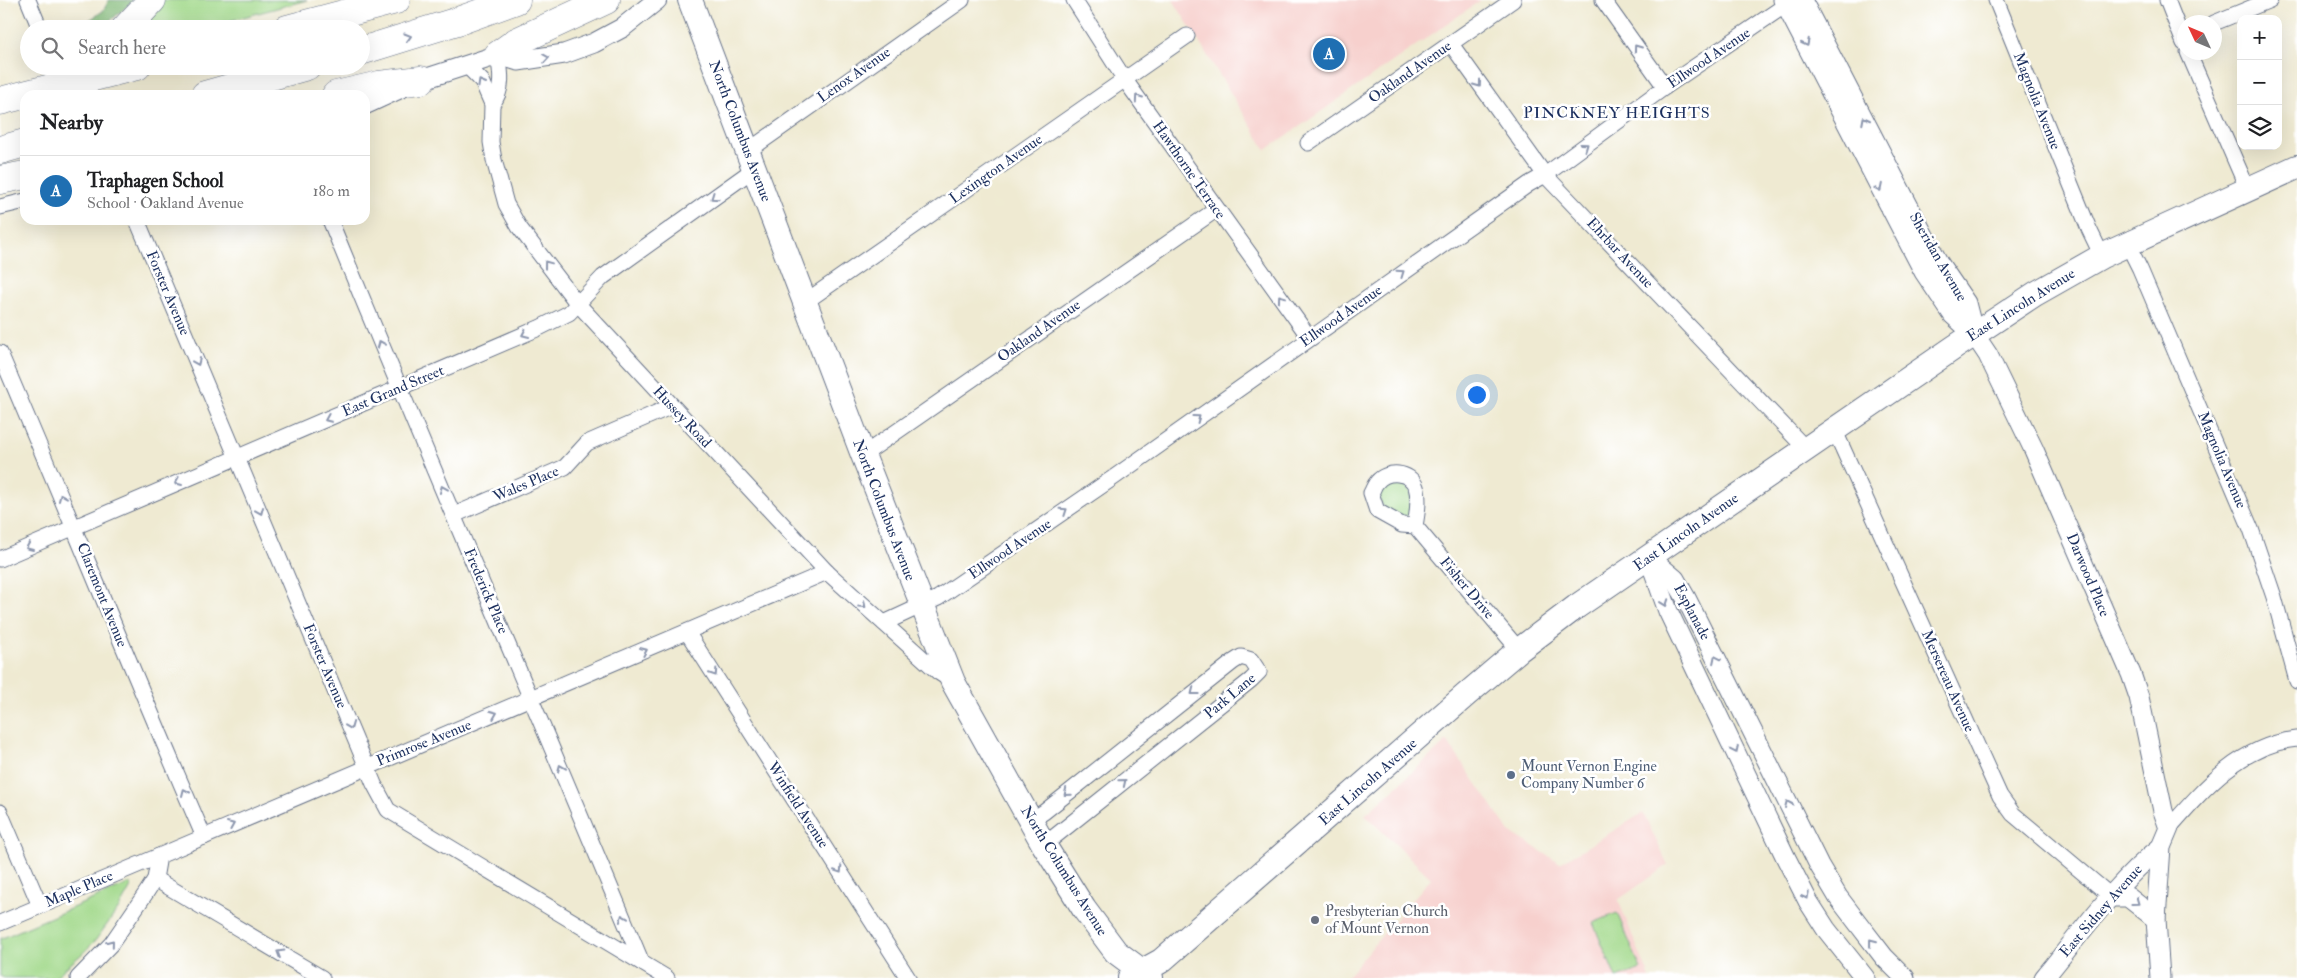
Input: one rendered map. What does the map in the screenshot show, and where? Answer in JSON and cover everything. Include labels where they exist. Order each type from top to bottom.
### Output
[{"type":"highway","points":[[133,20],[152,0]]},
{"type":"highway","points":[[322,20],[396,0]]},
{"type":"highway","points":[[370,48],[461,20],[516,0]]},
{"type":"highway","points":[[498,55],[516,42],[606,0]]},
{"type":"highway","points":[[0,88],[36,75]]},
{"type":"highway","points":[[43,90],[102,75]]},
{"type":"highway","points":[[222,90],[275,75]]},
{"type":"highway","points":[[357,90],[378,85],[421,80]]},
{"type":"highway","points":[[0,101],[20,96]]},
{"type":"highway","points":[[0,150],[20,144]]},
{"type":"highway","points":[[0,180],[20,176]]},
{"type":"main road","name":"North Columbus Avenue","points":[[690,0],[863,455],[953,682],[1030,821],[1084,909],[1116,952],[1141,976]]},
{"type":"main road","name":"East Lincoln Avenue","points":[[1141,976],[1168,955],[1519,650],[1576,607],[1834,429],[2035,294],[2102,256],[2297,167]]},
{"type":"street","points":[[28,0],[36,20]]},
{"type":"street","points":[[370,105],[421,80],[498,55],[518,61],[564,54],[594,43],[622,28],[657,0]]},
{"type":"street","name":"Lenox Avenue","points":[[751,160],[962,0]]},
{"type":"street","name":"Hawthorne Terrace","points":[[1074,0],[1125,80],[1310,338]]},
{"type":"street","name":"Oakland Avenue","points":[[1308,144],[1513,0]]},
{"type":"street","points":[[1603,0],[1666,87]]},
{"type":"street","name":"Magnolia Avenue","points":[[1996,0],[2089,229],[2102,256]]},
{"type":"street","points":[[2167,0],[2177,22]]},
{"type":"street","points":[[2222,20],[2270,0]]},
{"type":"street","name":"Ellwood Avenue","points":[[884,623],[938,598],[1113,478],[1529,184],[1545,175],[1666,87],[1791,1]]},
{"type":"street","name":"Sheridan Avenue","points":[[1791,1],[1882,194],[1924,272],[1953,315],[1974,334]]},
{"type":"street","name":"Lexington Avenue","points":[[805,302],[1187,36]]},
{"type":"street","name":"Ehrbar Avenue","points":[[1450,44],[1545,175],[1806,449]]},
{"type":"street","name":"Hussey Road","points":[[492,104],[498,97],[501,83],[498,55]]},
{"type":"street","points":[[2191,60],[2248,190]]},
{"type":"street","name":"Hussey Road","points":[[466,65],[482,81],[492,104],[491,142],[506,204],[519,227],[577,303],[827,572],[938,672],[953,682]]},
{"type":"street","name":"East Grand Street","points":[[0,559],[539,328],[569,312],[603,277],[751,160]]},
{"type":"street","points":[[0,207],[20,202]]},
{"type":"street","name":"Oakland Avenue","points":[[863,455],[1217,210]]},
{"type":"street","name":"Forster Avenue","points":[[139,225],[367,766],[388,810],[667,978]]},
{"type":"street","name":"Frederick Place","points":[[332,225],[399,389],[454,515],[642,963]]},
{"type":"street","name":"Magnolia Avenue","points":[[2128,245],[2144,278],[2251,529],[2274,597],[2297,681]]},
{"type":"street","name":"Darwood Place","points":[[1974,334],[1988,355],[2034,450],[2131,674],[2139,697],[2163,811],[2169,828]]},
{"type":"street","name":"Claremont Avenue","points":[[0,353],[74,527],[150,714],[204,837]]},
{"type":"street","name":"Wales Place","points":[[454,515],[565,467],[587,443],[672,406]]},
{"type":"street","name":"Mersereau Avenue","points":[[1834,429],[2000,796],[2013,814],[2112,896]]},
{"type":"street","name":"Fisher Drive","points":[[1415,526],[1519,650]]},
{"type":"street","name":"Esplanade","points":[[1649,557],[1668,611],[1782,851],[1808,901],[1826,929],[1864,978]]},
{"type":"street","name":"Esplanade","points":[[1649,557],[1674,579],[1686,598],[1795,818],[1833,889],[1884,957],[1905,978]]},
{"type":"street","name":"Primrose Avenue","points":[[159,856],[827,572]]},
{"type":"street","name":"Winfield Avenue","points":[[688,632],[908,978]]},
{"type":"street","name":"Park Lane","points":[[1030,821],[1044,812],[1232,662],[1241,657],[1255,666],[1251,680],[1044,845]]},
{"type":"street","points":[[2160,978],[2156,920],[2162,847],[2169,828],[2209,783],[2230,766],[2253,752],[2284,741],[2297,739]]},
{"type":"street","points":[[0,812],[40,906]]},
{"type":"street","name":"East Sidney Avenue","points":[[2044,978],[2144,860],[2162,847]]},
{"type":"street","points":[[78,978],[111,944],[156,879],[159,856]]},
{"type":"street","name":"Maple Place","points":[[0,924],[159,856]]},
{"type":"street","points":[[156,879],[322,978]]},
{"type":"street","points":[[2112,896],[2128,897],[2156,920]]},
{"type":"shaded area","points":[[1173,0],[1481,0],[1266,150]]},
{"type":"shaded area","points":[[1447,741],[1510,832],[1560,863],[1643,813],[1668,865],[1618,900],[1650,978],[1346,978],[1431,878],[1365,815]]},
{"type":"green space","points":[[109,0],[135,0],[111,20],[90,20],[103,11]]},
{"type":"green space","points":[[162,0],[307,0],[233,20],[146,20]]},
{"type":"green space","points":[[1390,481],[1401,481],[1411,492],[1408,516],[1394,514],[1382,505],[1380,493],[1383,487]]},
{"type":"green space","points":[[131,884],[131,887],[119,908],[95,941],[54,978],[4,978],[0,976],[0,939]]},
{"type":"green space","points":[[1617,913],[1641,969],[1616,978],[1593,923]]},
{"type":"place","name":"Traphagen School","points":[[1329,54]]},
{"type":"place","name":"Mount Vernon Engine Company Number 6","points":[[1511,775]]},
{"type":"place","name":"Presbyterian Church of Mount Vernon","points":[[1315,920]]},
{"type":"district","name":"PINCKNEY HEIGHTS","points":[[1617,113]]}]
